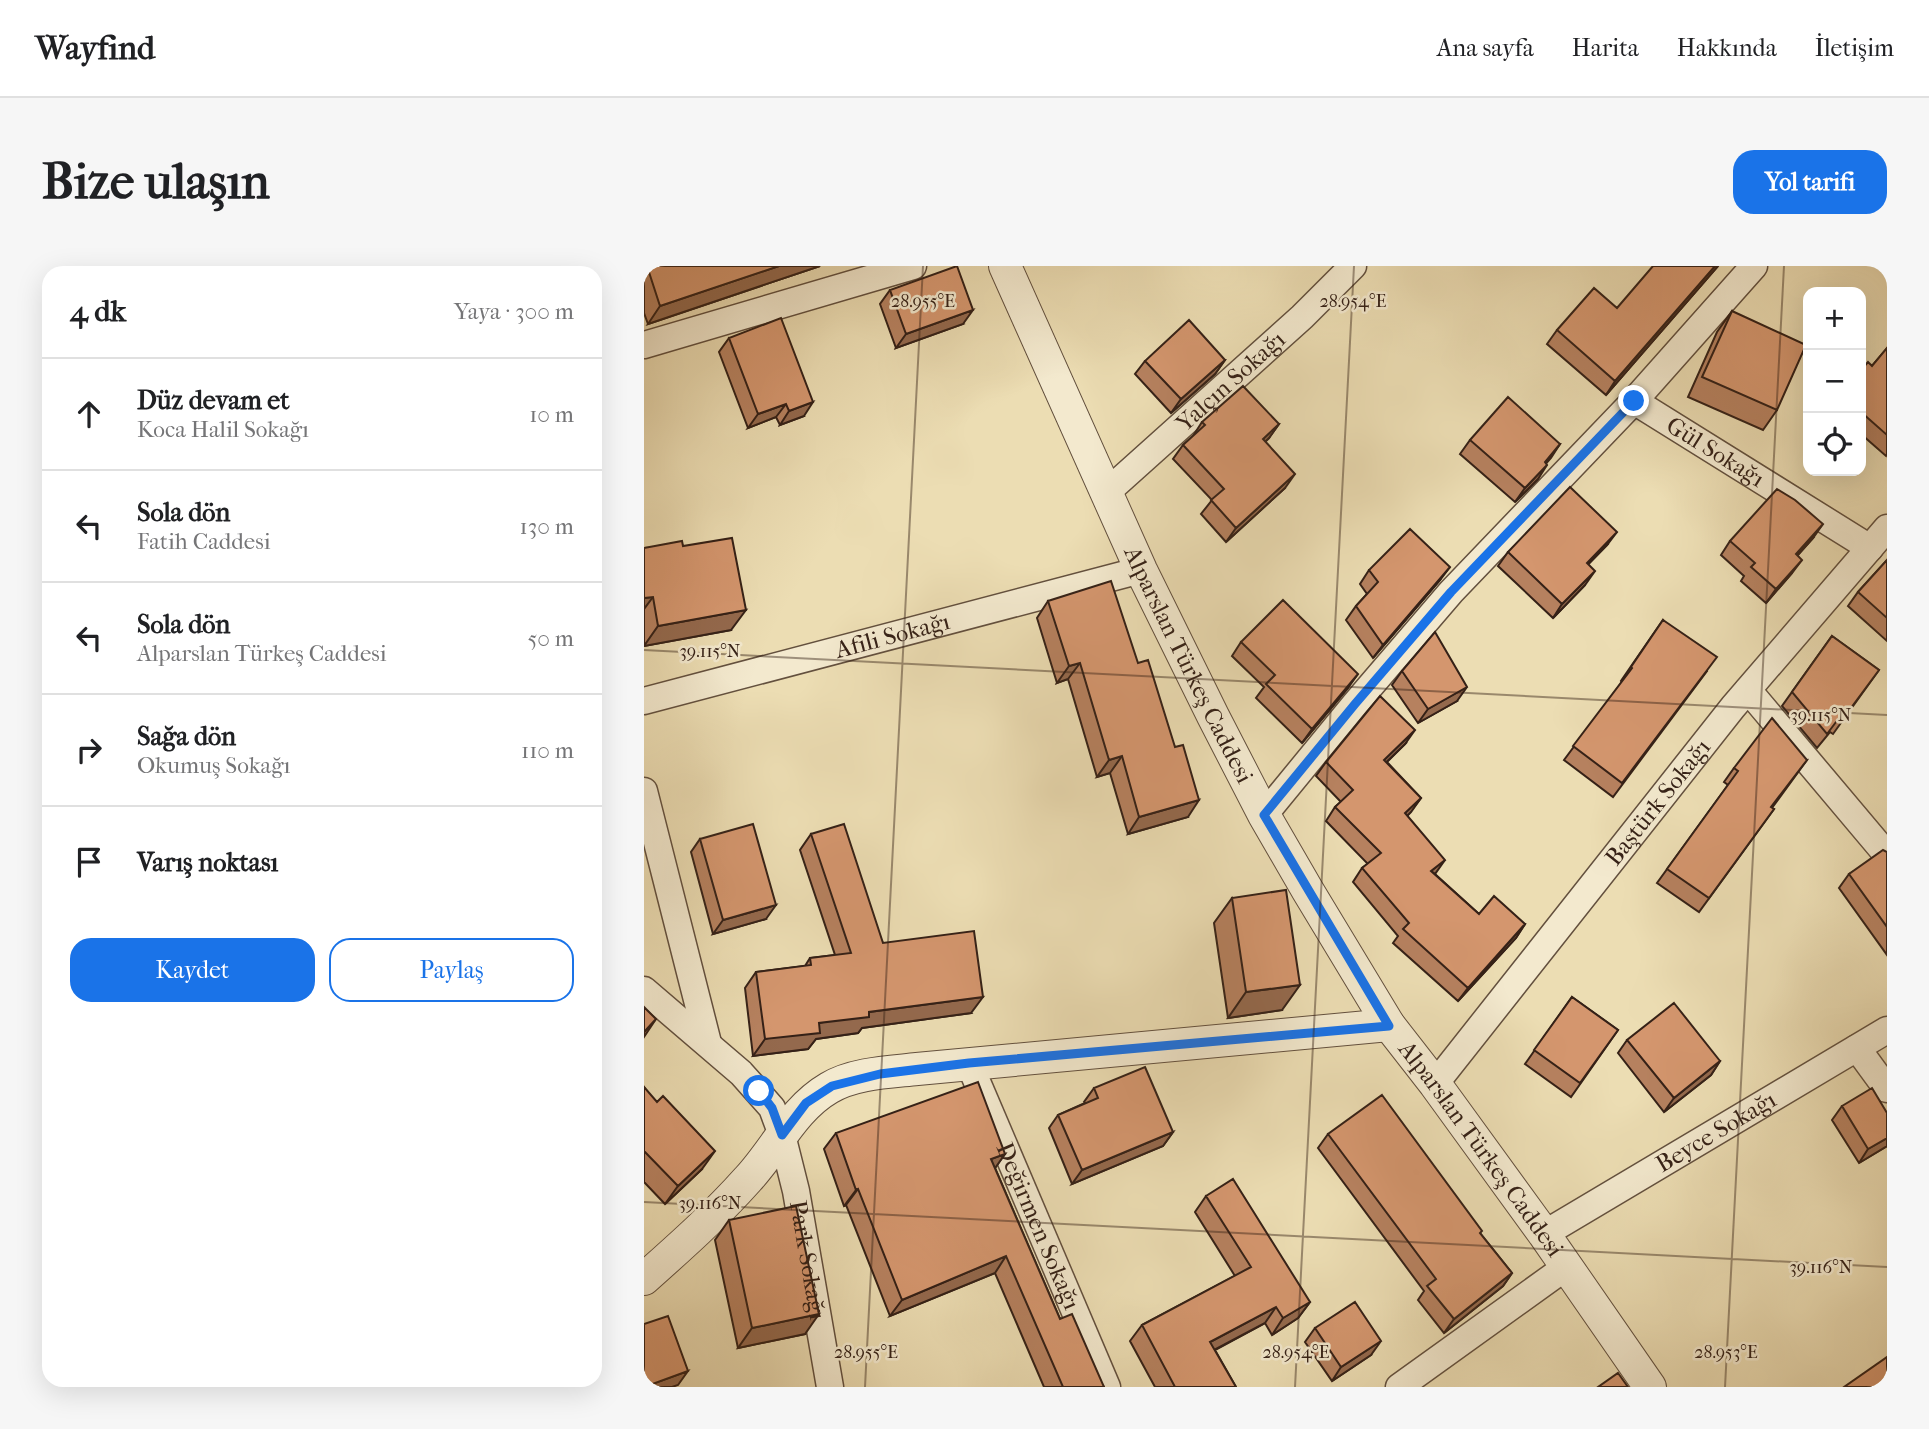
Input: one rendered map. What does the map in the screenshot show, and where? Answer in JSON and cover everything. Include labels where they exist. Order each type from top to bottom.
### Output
[{"type":"street","points":[[644,345],[913,266]]},
{"type":"street","name":"Alparslan Türkeş Caddesi","points":[[1005,266],[1142,570],[1264,815],[1389,1026],[1435,1084],[1544,1234],[1650,1387]]},
{"type":"street","name":"Yalçın Sokağı","points":[[1107,492],[1302,317],[1353,266]]},
{"type":"street","points":[[1264,815],[1451,592],[1634,401],[1754,266]]},
{"type":"street","name":"Gül Sokağı","points":[[1634,401],[1870,548]]},
{"type":"street","name":"Baştürk Sokağı","points":[[1435,1084],[1748,690],[1887,528]]},
{"type":"street","name":"Afili Sokağı","points":[[644,701],[1142,570]]},
{"type":"street","points":[[1748,690],[1887,855]]},
{"type":"street","points":[[644,791],[709,1043]]},
{"type":"street","name":"Park Sokağı","points":[[644,990],[709,1043],[759,1091],[772,1108],[782,1135],[796,1191],[830,1387]]},
{"type":"street","points":[[644,1279],[725,1205],[751,1176],[806,1103],[832,1086],[880,1074],[969,1063],[1389,1026]]},
{"type":"street","name":"Beyce Sokağı","points":[[1544,1234],[1887,1030]]},
{"type":"street","points":[[1857,1048],[1887,1089]]},
{"type":"street","name":"Değirmen Sokağı","points":[[969,1063],[1107,1387]]},
{"type":"street","points":[[1399,1387],[1566,1267]]},
{"type":"building","points":[[647,266],[779,266],[660,306]]},
{"type":"building","points":[[957,266],[973,310],[906,334],[890,290]]},
{"type":"building","points":[[1653,266],[1715,266],[1615,381],[1557,330],[1594,288],[1617,308]]},
{"type":"building","points":[[1732,311],[1803,344],[1803,352],[1777,410],[1702,377]]},
{"type":"building","points":[[781,318],[813,402],[789,411],[786,404],[758,414],[729,338]]},
{"type":"building","points":[[1189,320],[1225,360],[1181,399],[1145,361]]},
{"type":"building","points":[[1887,348],[1887,435],[1866,416],[1866,364],[1868,362],[1872,366]]},
{"type":"building","points":[[1243,386],[1279,424],[1263,439],[1295,474],[1236,528],[1211,500],[1224,489],[1183,445],[1205,425],[1202,422]]},
{"type":"building","points":[[1508,397],[1560,444],[1545,462],[1547,465],[1525,488],[1470,440]]},
{"type":"building","points":[[1570,487],[1617,532],[1587,563],[1595,571],[1562,604],[1508,552]]},
{"type":"building","points":[[1777,489],[1795,500],[1823,524],[1796,554],[1802,560],[1776,589],[1751,567],[1755,563],[1730,541]]},
{"type":"building","points":[[1410,529],[1450,567],[1383,645],[1356,606],[1378,582],[1369,570]]},
{"type":"building","points":[[732,538],[746,610],[658,626],[653,597],[644,598],[644,548],[682,541],[683,546]]},
{"type":"building","points":[[1887,560],[1887,618],[1858,592]]},
{"type":"building","points":[[1111,581],[1138,663],[1148,660],[1175,747],[1183,745],[1199,800],[1139,817],[1122,756],[1109,760],[1080,663],[1069,666],[1048,601]]},
{"type":"building","points":[[1283,600],[1358,674],[1312,729],[1266,684],[1275,675],[1241,642]]},
{"type":"building","points":[[1663,620],[1717,657],[1622,783],[1573,746],[1632,668]]},
{"type":"building","points":[[1435,632],[1467,687],[1428,709],[1402,671]]},
{"type":"building","points":[[1832,636],[1879,670],[1842,720],[1839,718],[1827,734],[1792,692]]},
{"type":"building","points":[[1380,696],[1415,730],[1384,760],[1421,798],[1405,813],[1445,860],[1431,871],[1479,914],[1494,896],[1525,924],[1468,988],[1403,929],[1409,923],[1362,868],[1381,853],[1335,807],[1353,790],[1326,762]]},
{"type":"building","points":[[1772,718],[1807,760],[1771,807],[1774,809],[1709,898],[1667,869],[1738,771],[1734,768]]},
{"type":"building","points":[[753,824],[776,905],[723,920],[700,839]]},
{"type":"building","points":[[844,824],[883,943],[974,931],[983,997],[869,1012],[869,1017],[819,1023],[820,1033],[765,1039],[756,972],[811,965],[810,958],[851,953],[811,834]]},
{"type":"building","points":[[1883,850],[1887,852],[1887,927],[1849,874]]},
{"type":"building","points":[[1286,890],[1300,985],[1246,992],[1232,898]]},
{"type":"building","points":[[1572,997],[1618,1030],[1580,1083],[1534,1050]]},
{"type":"building","points":[[1674,1003],[1720,1061],[1674,1098],[1627,1040]]},
{"type":"building","points":[[644,1007],[656,1019],[644,1032]]},
{"type":"building","points":[[1145,1067],[1173,1132],[1082,1170],[1058,1115],[1098,1098],[1094,1088]]},
{"type":"building","points":[[978,1082],[1005,1154],[991,1159],[1060,1319],[1072,1314],[1104,1387],[1063,1387],[1006,1256],[902,1300],[858,1189],[856,1190],[836,1133]]},
{"type":"building","points":[[644,1087],[657,1102],[663,1096],[715,1151],[678,1186],[644,1151]]},
{"type":"building","points":[[1872,1088],[1887,1113],[1887,1138],[1868,1149],[1842,1106]]},
{"type":"building","points":[[1382,1095],[1482,1231],[1480,1233],[1512,1273],[1454,1319],[1427,1286],[1436,1279],[1328,1134]]},
{"type":"building","points":[[1233,1179],[1310,1302],[1283,1318],[1276,1307],[1210,1342],[1236,1387],[1175,1387],[1142,1325],[1251,1267],[1206,1196]]},
{"type":"building","points":[[796,1206],[819,1314],[752,1328],[729,1220]]},
{"type":"building","points":[[1355,1302],[1381,1341],[1341,1367],[1315,1328]]},
{"type":"building","points":[[668,1316],[688,1371],[644,1387],[644,1324]]},
{"type":"building","points":[[1887,1357],[1887,1387],[1844,1387]]},
{"type":"building","points":[[1618,1373],[1628,1387],[1598,1387]]},
{"type":"route","points":[[759,1091],[772,1108],[782,1135],[806,1103],[832,1086],[880,1074],[969,1063],[1389,1026],[1264,815],[1451,592],[1634,401]]}]
